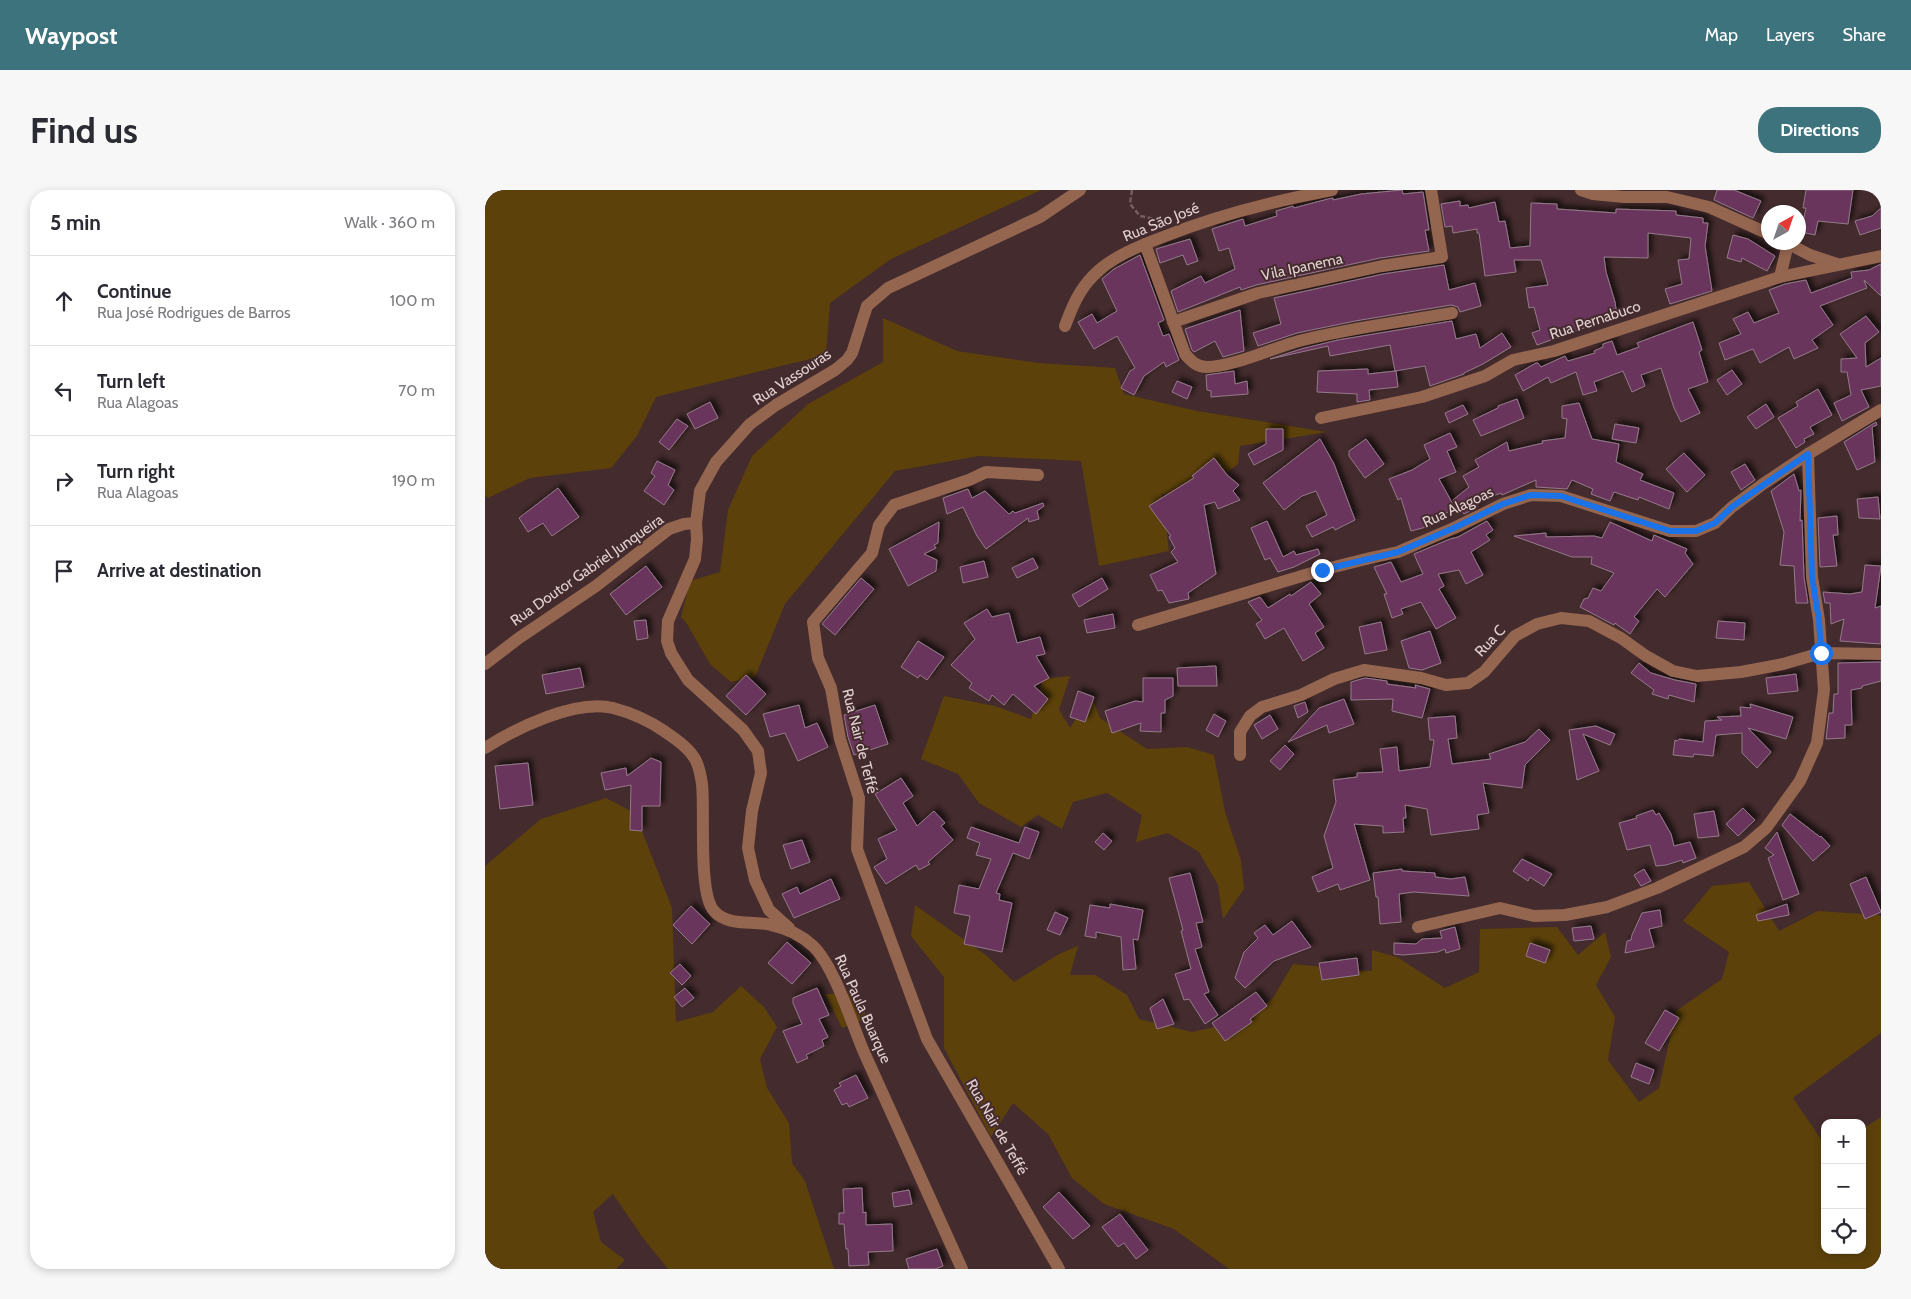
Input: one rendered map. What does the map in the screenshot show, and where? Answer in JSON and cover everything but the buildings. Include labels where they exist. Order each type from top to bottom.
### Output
[{"type":"street","name":"Rua Vassouras","points":[[695,523],[700,491],[716,462],[750,424],[776,405],[835,370],[847,360],[852,353],[867,306],[875,297],[888,288],[1040,217],[1080,190]]},
{"type":"street","name":"Rua São José","points":[[1065,326],[1081,290],[1094,274],[1112,260],[1145,244],[1201,222],[1285,199],[1333,190]]},
{"type":"street","name":"Vila Ipanema","points":[[1173,322],[1258,293],[1383,266],[1442,257],[1431,190]]},
{"type":"street","points":[[1581,190],[1593,194],[1624,197],[1667,197],[1709,206],[1761,230]]},
{"type":"street","points":[[1145,244],[1185,354],[1194,364],[1206,367],[1222,365],[1337,332],[1453,313]]},
{"type":"street","points":[[1780,277],[1786,250]]},
{"type":"street","points":[[1800,250],[1837,264]]},
{"type":"street","name":"Rua Pernabuco","points":[[1321,418],[1422,398],[1485,376],[1513,360],[1554,351],[1780,277],[1881,256]]},
{"type":"street","name":"Rua Alagoas","points":[[1138,626],[1322,570],[1398,552],[1503,504],[1531,495],[1561,496],[1670,531],[1696,531],[1715,523],[1732,507],[1808,454],[1881,410]]},
{"type":"street","points":[[1418,927],[1500,908],[1534,916],[1565,915],[1607,907],[1657,888],[1744,847],[1766,828],[1800,781],[1817,743],[1824,690],[1819,620],[1812,577],[1808,454]]},
{"type":"street","name":"Rua Nair de Teffé","points":[[1039,475],[986,472],[969,480],[894,505],[879,525],[872,552],[813,622],[818,658],[831,688],[840,739],[859,798],[857,849],[927,1039],[1059,1269]]},
{"type":"street","name":"Rua Doutor Gabriel Junqueira","points":[[485,664],[519,638],[596,586],[669,529],[695,523]]},
{"type":"street","points":[[695,523],[697,539],[695,559],[668,621],[667,641],[671,653],[688,680],[743,730],[759,751],[761,773],[748,848],[755,880],[769,910],[797,934]]},
{"type":"street","name":"Rua C","points":[[1240,755],[1240,732],[1250,716],[1262,707],[1301,694],[1333,679],[1364,670],[1421,678],[1446,685],[1468,683],[1484,672],[1515,636],[1537,624],[1561,618],[1589,621],[1621,638],[1646,656],[1673,671],[1697,676],[1741,672],[1783,664],[1821,653],[1881,654]]},
{"type":"street","name":"Rua Paula Buarque","points":[[485,748],[503,736],[545,717],[578,708],[611,708],[645,719],[671,735],[694,756],[702,783],[706,898],[714,911],[728,920],[771,924],[797,934],[813,946],[828,966],[863,1049],[962,1269]]},
{"type":"path","points":[[1132,190],[1130,204],[1140,216],[1170,221],[1183,229]]},
{"type":"shaded area","points":[[485,190],[1041,190],[891,259],[830,303],[826,355],[656,397],[637,436],[611,468],[530,478],[488,498],[485,495]]},
{"type":"shaded area","points":[[883,318],[957,351],[1039,363],[1115,368],[1124,394],[1197,411],[1327,432],[1240,446],[1238,464],[1201,493],[1162,494],[1169,551],[1099,566],[1081,461],[979,456],[895,471],[785,604],[755,677],[731,682],[710,664],[681,617],[690,581],[720,572],[728,510],[752,456],[808,404],[883,362]]},
{"type":"shaded area","points":[[1070,676],[1059,710],[1070,728],[1091,695],[1100,718],[1147,749],[1187,747],[1214,755],[1225,812],[1241,860],[1244,889],[1223,919],[1218,885],[1199,852],[1168,833],[1136,842],[1142,815],[1107,793],[1073,802],[1062,829],[1038,815],[1021,827],[979,803],[958,774],[921,759],[944,696],[995,706],[1031,719],[1043,679]]},
{"type":"shaded area","points":[[606,798],[635,813],[672,908],[676,1022],[713,1012],[741,986],[764,1007],[777,1027],[760,1059],[767,1088],[789,1123],[792,1163],[805,1181],[834,1269],[668,1269],[643,1238],[613,1194],[593,1212],[601,1242],[625,1260],[616,1269],[485,1269],[485,866],[541,819]]},
{"type":"shaded area","points":[[1749,882],[1779,931],[1818,911],[1879,915],[1881,917],[1881,1033],[1793,1098],[1821,1139],[1821,1254],[1866,1254],[1866,1126],[1881,1117],[1881,1269],[1229,1269],[1174,1229],[1104,1204],[1072,1178],[1048,1134],[1013,1103],[991,1137],[944,1048],[944,977],[911,936],[915,905],[987,956],[1014,982],[1059,954],[1078,946],[1070,975],[1095,975],[1127,995],[1139,1019],[1192,1032],[1243,1021],[1273,998],[1293,964],[1372,971],[1372,950],[1397,957],[1445,988],[1479,972],[1480,929],[1557,927],[1578,955],[1605,932],[1611,957],[1596,985],[1615,1017],[1608,1060],[1639,1102],[1659,1088],[1676,1011],[1722,979],[1729,952],[1683,921],[1712,886]]},
{"type":"shaded area","points":[[854,993],[868,1018],[842,1028],[825,994]]},
{"type":"route","points":[[1322,570],[1398,552],[1503,504],[1531,495],[1561,496],[1670,531],[1696,531],[1715,523],[1732,507],[1763,484],[1808,454],[1808,504],[1812,577],[1819,620],[1821,653]]}]
